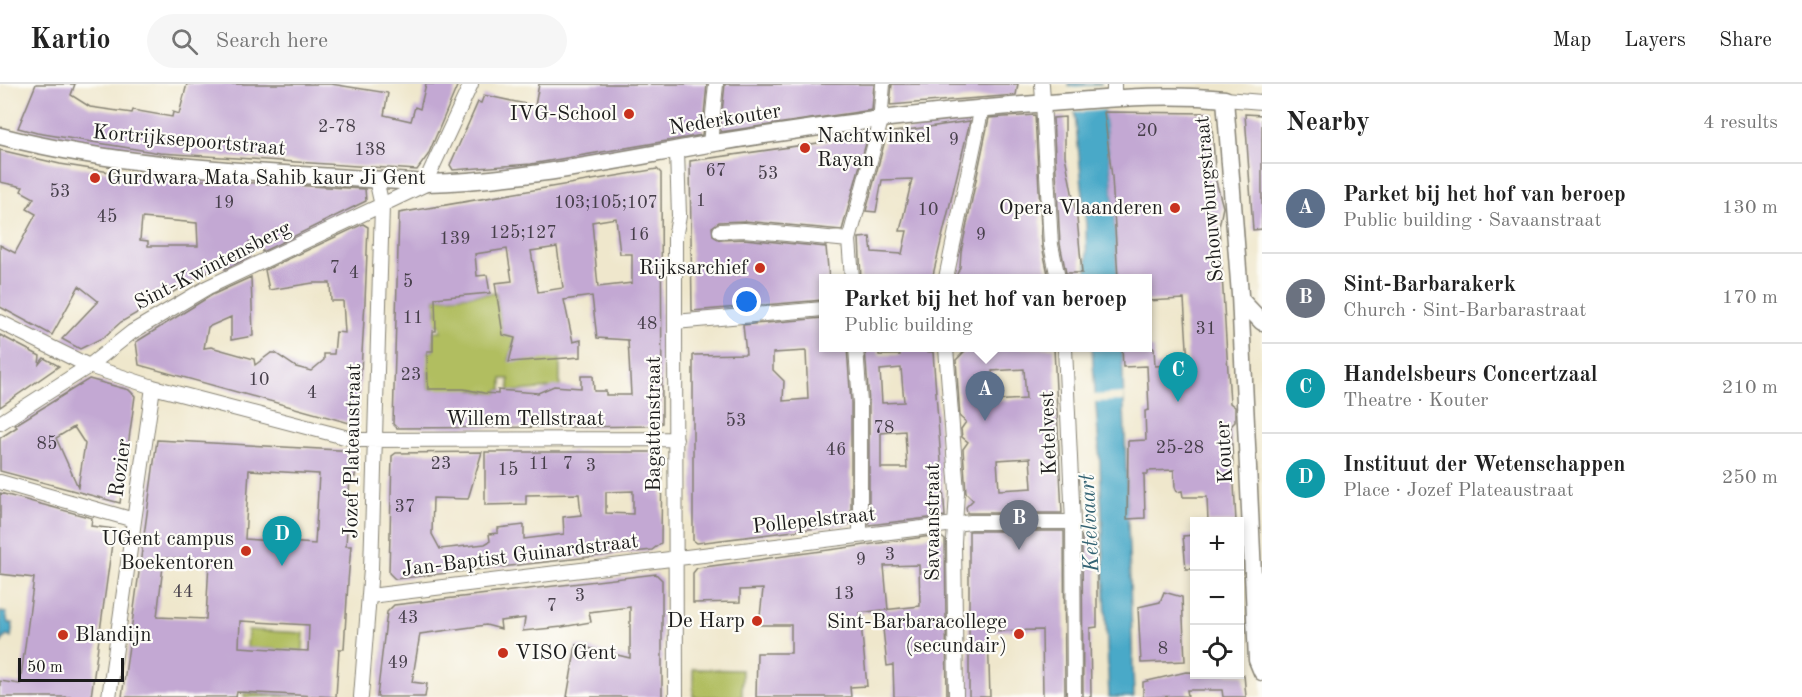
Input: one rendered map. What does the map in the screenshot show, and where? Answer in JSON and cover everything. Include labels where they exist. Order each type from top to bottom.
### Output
[{"type":"street","points":[[426,183],[471,84]]},
{"type":"street","points":[[710,144],[716,84]]},
{"type":"street","points":[[852,274],[849,240],[880,120],[883,84]]},
{"type":"street","points":[[1042,84],[1051,245],[1057,274]]},
{"type":"street","name":"Nederkouter","points":[[426,183],[490,180],[710,144],[880,120],[982,107],[1067,101],[1111,93],[1225,99]]},
{"type":"street","points":[[1225,99],[1262,102]]},
{"type":"street","name":"Schouwburgstraat","points":[[1225,99],[1241,298]]},
{"type":"street","points":[[947,274],[982,107]]},
{"type":"street","name":"Kortrijksepoortstraat","points":[[0,136],[55,150],[167,166],[426,183]]},
{"type":"street","name":"Bagattenstraat","points":[[676,697],[675,238],[679,216],[677,151]]},
{"type":"street","points":[[376,179],[382,206]]},
{"type":"street","name":"Sint-Kwintensberg","points":[[0,423],[88,366],[140,327],[208,287],[382,206],[426,183]]},
{"type":"street","name":"Jozef Plateaustraat","points":[[361,697],[370,596],[382,206]]},
{"type":"street","points":[[720,231],[744,230],[849,240]]},
{"type":"street","points":[[1241,298],[1262,322]]},
{"type":"street","name":"Kouter","points":[[1241,298],[1257,660],[1262,672]]},
{"type":"street","points":[[675,322],[819,309]]},
{"type":"street","name":"Willem Tellstraat","points":[[0,322],[88,366],[153,387],[356,440],[676,439]]},
{"type":"street","points":[[856,352],[860,403],[860,535]]},
{"type":"street","name":"Savaanstraat","points":[[946,352],[957,492],[956,697]]},
{"type":"street","name":"Ketelvest","points":[[1065,352],[1073,522],[1074,697]]},
{"type":"street","name":"Rozier","points":[[110,697],[153,387]]},
{"type":"street","points":[[0,482],[134,520]]},
{"type":"street","name":"Pollepelstraat","points":[[676,558],[860,535],[868,537],[971,522],[1073,522]]},
{"type":"street","name":"Jan-Baptist Guinardstraat","points":[[370,596],[676,558]]},
{"type":"green space","points":[[496,293],[504,335],[515,337],[509,361],[560,357],[560,387],[509,392],[509,379],[502,379],[502,390],[498,390],[498,395],[474,390],[464,394],[433,396],[433,389],[428,389],[428,372],[422,371],[427,351],[433,351],[433,331],[441,331],[440,325],[432,325],[432,315],[436,314],[435,298]]},
{"type":"green space","points":[[248,630],[304,633],[303,651],[247,648]]},
{"type":"green space","points":[[693,669],[742,670],[742,697],[693,697]]},
{"type":"green space","points":[[244,693],[250,693],[300,696],[244,697]]},
{"type":"water","points":[[1068,84],[1101,84],[1112,177],[1118,274],[1087,274],[1086,225],[1075,115]]},
{"type":"water","points":[[1092,352],[1122,352],[1134,697],[1109,697],[1100,463]]},
{"type":"water","points":[[0,612],[6,613],[8,623],[13,623],[11,637],[6,636],[1,643]]},
{"type":"pier","points":[[1104,85],[1105,110],[1071,113],[1066,87]]},
{"type":"pier","points":[[1124,393],[1124,401],[1093,402],[1092,395]]},
{"type":"building","points":[[36,84],[75,84],[71,95],[90,107],[132,113],[133,110],[172,117],[173,112],[179,114],[187,84],[331,84],[388,93],[384,115],[411,121],[415,107],[420,109],[426,84],[458,84],[428,155],[417,170],[160,153],[37,133],[18,128]]},
{"type":"building","points":[[539,84],[707,84],[702,135],[531,164],[453,170],[450,165],[478,102],[481,103],[484,95],[535,106]]},
{"type":"building","points":[[725,84],[874,84],[872,110],[720,132]]},
{"type":"building","points":[[892,84],[1018,84],[1016,95],[890,105]]},
{"type":"building","points":[[1104,112],[1211,113],[1216,181],[1223,207],[1219,227],[1230,403],[1235,407],[1235,422],[1231,426],[1236,517],[1208,517],[1207,497],[1183,497],[1182,491],[1177,492],[1175,487],[1174,470],[1148,471],[1148,474],[1144,474],[1145,518],[1127,519],[1128,441],[1146,440],[1145,411],[1149,410],[1147,366],[1123,367],[1122,352],[1152,352],[1154,348],[1155,366],[1188,364],[1184,299],[1152,301],[1152,274],[1118,274],[1112,177]]},
{"type":"building","points":[[1245,114],[1262,115],[1262,229],[1253,230]]},
{"type":"building","points":[[1035,115],[1042,246],[1048,274],[957,274],[989,118]]},
{"type":"building","points":[[1065,117],[1065,156],[1077,218],[1082,273],[1066,273],[1060,244],[1053,118]]},
{"type":"building","points":[[970,121],[933,274],[861,274],[859,238],[870,237],[872,252],[902,254],[907,231],[900,231],[912,179],[882,180],[876,212],[866,211],[887,133]]},
{"type":"building","points":[[868,136],[842,230],[745,221],[719,222],[712,227],[713,236],[720,240],[744,239],[826,247],[829,274],[819,274],[819,300],[692,311],[690,161]]},
{"type":"building","points":[[0,150],[60,164],[141,177],[365,189],[366,201],[262,252],[260,241],[249,242],[250,257],[225,269],[222,264],[121,322],[104,337],[80,349],[62,339],[98,301],[79,286],[52,335],[0,307],[0,245],[15,253],[36,214],[27,209],[34,198],[21,191],[23,187],[0,182]],"holes":[[[142,218],[197,223],[198,246],[148,246],[148,241],[140,240]]]},
{"type":"building","points":[[657,169],[661,173],[662,423],[656,426],[397,428],[393,424],[399,213]],"holes":[[[616,218],[620,254],[632,254],[632,283],[598,287],[592,222]],[[557,247],[563,288],[538,292],[531,251]],[[507,249],[512,281],[495,283],[503,335],[515,338],[509,362],[581,357],[581,340],[573,342],[564,300],[592,296],[597,338],[628,340],[631,395],[606,395],[606,391],[594,391],[593,376],[581,376],[581,388],[554,386],[538,393],[498,390],[498,394],[464,389],[428,389],[427,351],[433,351],[433,331],[436,331],[435,298],[490,293],[487,275],[477,276],[475,254]]]},
{"type":"building","points":[[363,224],[368,227],[358,421],[353,424],[139,365],[136,342],[212,295],[251,277],[253,336],[231,340],[231,317],[208,327],[204,348],[211,347],[254,359],[255,365],[271,353],[275,353],[296,367],[311,371],[324,360],[324,354],[334,354],[336,332],[345,333],[343,301],[331,301],[330,283],[313,283],[269,290],[265,270]]},
{"type":"building","points":[[819,318],[819,352],[847,352],[851,403],[851,524],[697,543],[693,540],[693,355],[746,354],[743,325]],"holes":[[[806,351],[808,399],[783,401],[784,381],[773,370],[773,353]]]},
{"type":"building","points":[[0,335],[40,356],[39,364],[44,358],[59,366],[0,407]]},
{"type":"building","points":[[865,352],[879,352],[879,355],[900,355],[900,352],[933,352],[945,516],[869,525],[869,403]],"holes":[[[901,368],[904,402],[882,403],[880,370]],[[905,431],[907,468],[881,468],[881,433]]]},
{"type":"building","points":[[964,352],[1054,352],[1062,513],[967,513],[966,507],[973,500],[966,493],[963,449],[968,442],[962,437],[961,429],[966,422],[960,417],[956,360]],"holes":[[[1024,369],[1026,399],[993,401],[992,371]],[[1030,458],[1032,488],[999,490],[997,460]]]},
{"type":"building","points":[[89,379],[129,390],[135,396],[120,503],[0,471],[0,438],[17,427],[15,425]],"holes":[[[74,427],[85,444],[78,487],[56,438]]]},
{"type":"building","name":"UGent campus Boekentoren","points":[[157,440],[357,451],[355,477],[350,477],[346,546],[351,546],[344,649],[339,649],[336,697],[237,692],[236,697],[122,697]],"holes":[[[249,470],[319,474],[315,544],[245,539]],[[164,558],[209,561],[206,619],[157,617]],[[240,621],[309,625],[308,651],[239,647]]]},
{"type":"building","points":[[482,452],[468,499],[433,498],[432,534],[440,549],[485,544],[490,541],[489,534],[498,533],[498,528],[524,525],[524,539],[564,534],[563,517],[581,515],[579,494],[526,495],[526,504],[485,505],[485,452],[657,452],[662,456],[661,543],[652,550],[395,579],[389,573],[392,456],[396,453]],"holes":[[[633,491],[633,514],[606,513],[606,492]]]},
{"type":"building","name":"UGent campus Boekentoren","points":[[0,493],[92,518],[91,526],[114,529],[91,697],[0,697],[0,681],[20,684],[34,578],[0,574]]},
{"type":"building","name":"Sint-Barbaracollege (secundair)","points":[[969,531],[1064,531],[1065,697],[1043,697],[1042,630],[988,631],[990,697],[969,697]]},
{"type":"building","points":[[939,535],[945,540],[947,697],[894,697],[893,665],[887,666],[881,610],[860,613],[867,686],[850,687],[851,697],[756,697],[757,653],[791,653],[791,625],[759,625],[763,589],[740,590],[740,602],[693,603],[693,573],[697,568]],"holes":[[[919,565],[920,606],[888,609],[884,566]]]},
{"type":"building","points":[[1190,535],[1190,569],[1186,569],[1183,536]]},
{"type":"building","points":[[1082,536],[1097,536],[1097,627],[1090,628],[1091,697],[1083,697]]},
{"type":"building","points":[[656,574],[662,580],[662,697],[567,697],[576,645],[630,658],[630,607],[589,612],[591,622],[562,627],[523,631],[525,618],[500,621],[501,629],[486,625],[420,634],[412,682],[427,684],[425,697],[377,697],[387,612],[394,605]]},
{"type":"building","points":[[1164,592],[1182,597],[1185,661],[1141,663],[1138,607],[1160,602]]},
{"type":"building","points":[[1186,672],[1190,672],[1190,679],[1244,679],[1244,675],[1246,697],[1223,697],[1222,690],[1187,690],[1188,696],[1143,697],[1143,682]]},
{"type":"place","name":"IVG-School","points":[[629,114]]},
{"type":"place","name":"Nachtwinkel Rayan","points":[[805,148]]},
{"type":"place","name":"Gurdwara Mata Sahib kaur Ji Gent","points":[[95,178]]},
{"type":"place","name":"Opera Vlaanderen","points":[[1175,208]]},
{"type":"place","name":"Rijksarchief","points":[[760,268]]},
{"type":"place","name":"Handelsbeurs Concertzaal","points":[[1178,402]]},
{"type":"place","name":"Parket bij het hof van beroep","points":[[985,421]]},
{"type":"place","name":"Sint-Barbarakerk","points":[[1019,550]]},
{"type":"place","name":"UGent campus Boekentoren","points":[[246,551]]},
{"type":"place","name":"Instituut der Wetenschappen","points":[[282,566]]},
{"type":"place","name":"De Harp","points":[[757,621]]},
{"type":"place","name":"Sint-Barbaracollege (secundair)","points":[[1019,634]]},
{"type":"place","name":"Blandijn","points":[[63,635]]},
{"type":"place","name":"VISO Gent","points":[[503,653]]},
{"type":"water label","name":"Ketelvaart","points":[[1090,523]]}]
